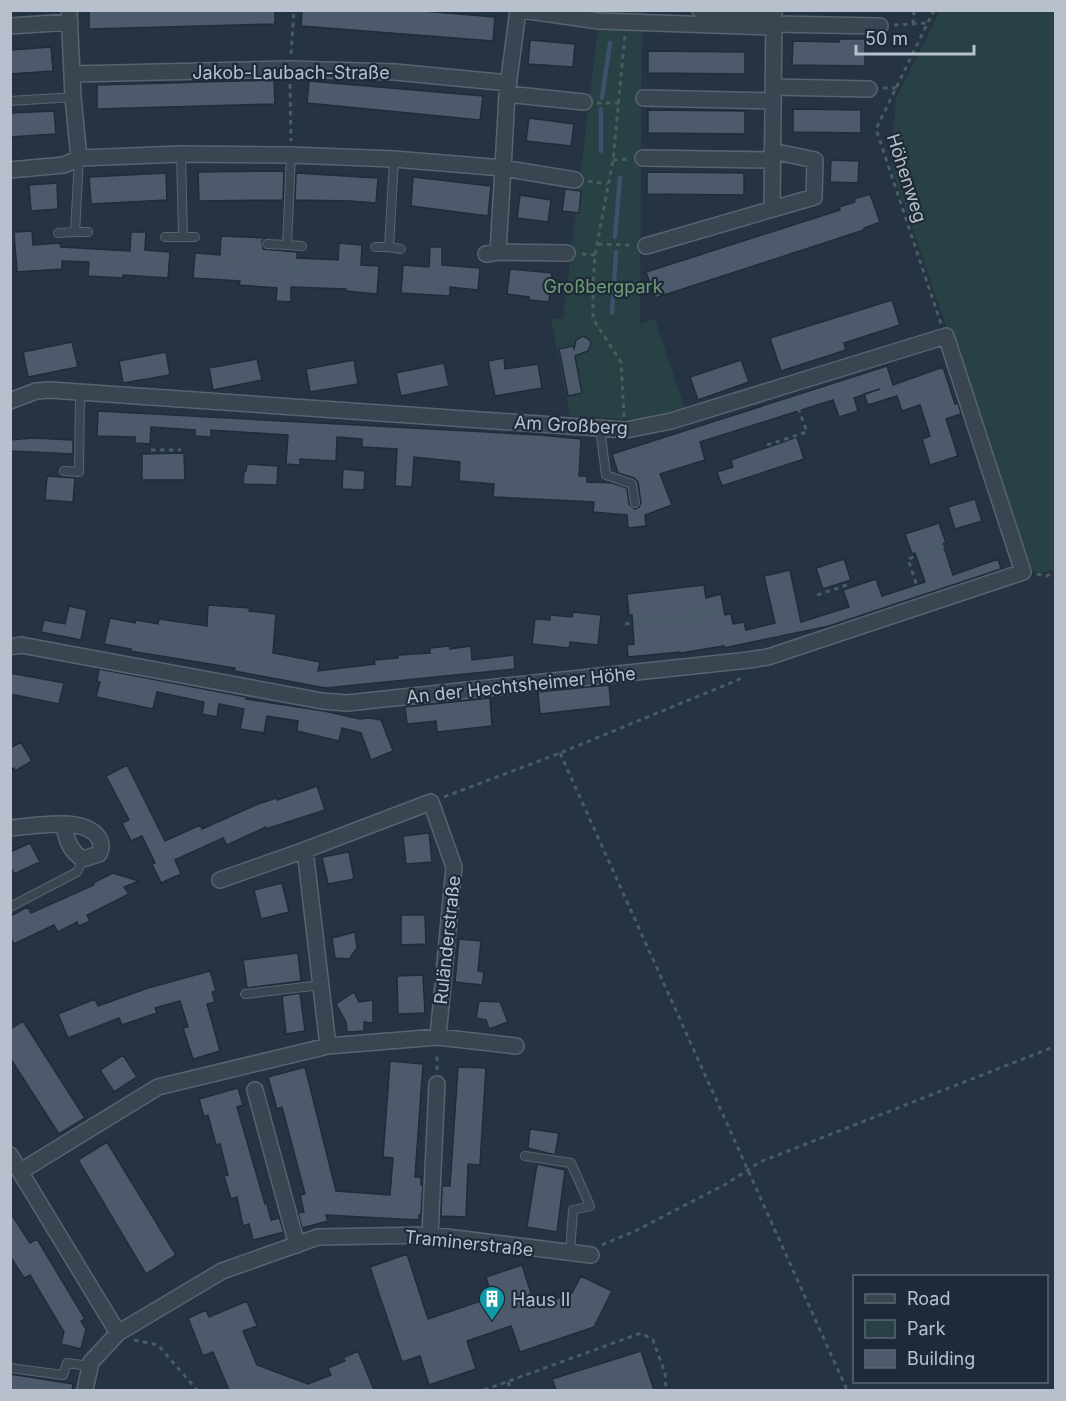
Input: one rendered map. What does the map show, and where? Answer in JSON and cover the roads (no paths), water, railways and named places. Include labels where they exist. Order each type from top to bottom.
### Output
[{"type":"street","points":[[567,253],[492,253],[503,168],[508,89],[520,10],[591,15],[626,22],[774,18]]},
{"type":"street","points":[[700,10],[880,26]]},
{"type":"street","points":[[10,26],[70,16],[73,97],[79,158]]},
{"type":"street","points":[[772,208],[774,18]]},
{"type":"street","name":"Jakob-Laubach-Straße","points":[[73,74],[290,69],[395,72],[584,102]]},
{"type":"street","points":[[644,98],[869,89]]},
{"type":"street","points":[[10,170],[64,165],[79,158],[181,154],[291,155],[394,159],[503,168],[575,180]]},
{"type":"street","points":[[643,159],[772,156],[815,160],[814,197],[646,246]]},
{"type":"street","name":"Am Großberg","points":[[10,401],[50,390],[626,430],[671,421],[946,336],[1023,572]]},
{"type":"street","name":"An der Hechtsheimer Höhe","points":[[10,647],[21,645],[322,701],[347,703],[768,657],[1023,572]]},
{"type":"street","name":"Ruländerstraße","points":[[305,850],[431,802],[454,867],[438,1037]]},
{"type":"street","points":[[10,828],[63,824],[86,826],[95,832],[100,840],[102,848],[99,854],[83,859],[75,855],[63,824]]},
{"type":"street","points":[[220,880],[305,850],[328,1046]]},
{"type":"street","points":[[21,1171],[158,1087],[328,1046],[438,1037],[516,1046]]},
{"type":"street","points":[[430,1235],[437,1084]]},
{"type":"street","points":[[255,1090],[297,1245]]},
{"type":"street","points":[[10,1155],[118,1333]]},
{"type":"street","name":"Traminerstraße","points":[[90,1366],[91,1362],[118,1333],[222,1271],[318,1237],[430,1235],[591,1256]]},
{"type":"street","points":[[85,1390],[90,1366]]},
{"type":"lane","points":[[10,101],[73,97]]},
{"type":"lane","points":[[181,154],[183,237]]},
{"type":"lane","points":[[287,245],[291,155]]},
{"type":"lane","points":[[75,232],[79,158]]},
{"type":"lane","points":[[389,248],[394,159]]},
{"type":"lane","points":[[58,233],[88,232]]},
{"type":"lane","points":[[165,237],[195,237]]},
{"type":"lane","points":[[267,244],[302,246]]},
{"type":"lane","points":[[375,247],[401,249]]},
{"type":"lane","points":[[64,471],[79,472],[80,392]]},
{"type":"lane","points":[[600,428],[606,475],[632,484],[635,503]]},
{"type":"lane","points":[[10,907],[77,872],[83,859]]},
{"type":"lane","points":[[245,994],[321,985]]},
{"type":"lane","points":[[525,1156],[571,1163],[590,1206],[573,1210],[570,1253]]},
{"type":"lane","points":[[10,1368],[63,1375],[67,1363],[90,1366]]},
{"type":"waterway","points":[[602,98],[610,43]]},
{"type":"waterway","points":[[601,109],[601,151]]},
{"type":"waterway","points":[[615,237],[620,178]]},
{"type":"waterway","points":[[612,313],[616,252]]},
{"type":"place","name":"Haus II","points":[[492,1322]]},
{"type":"park label","name":"Großbergpark","points":[[603,286]]}]
